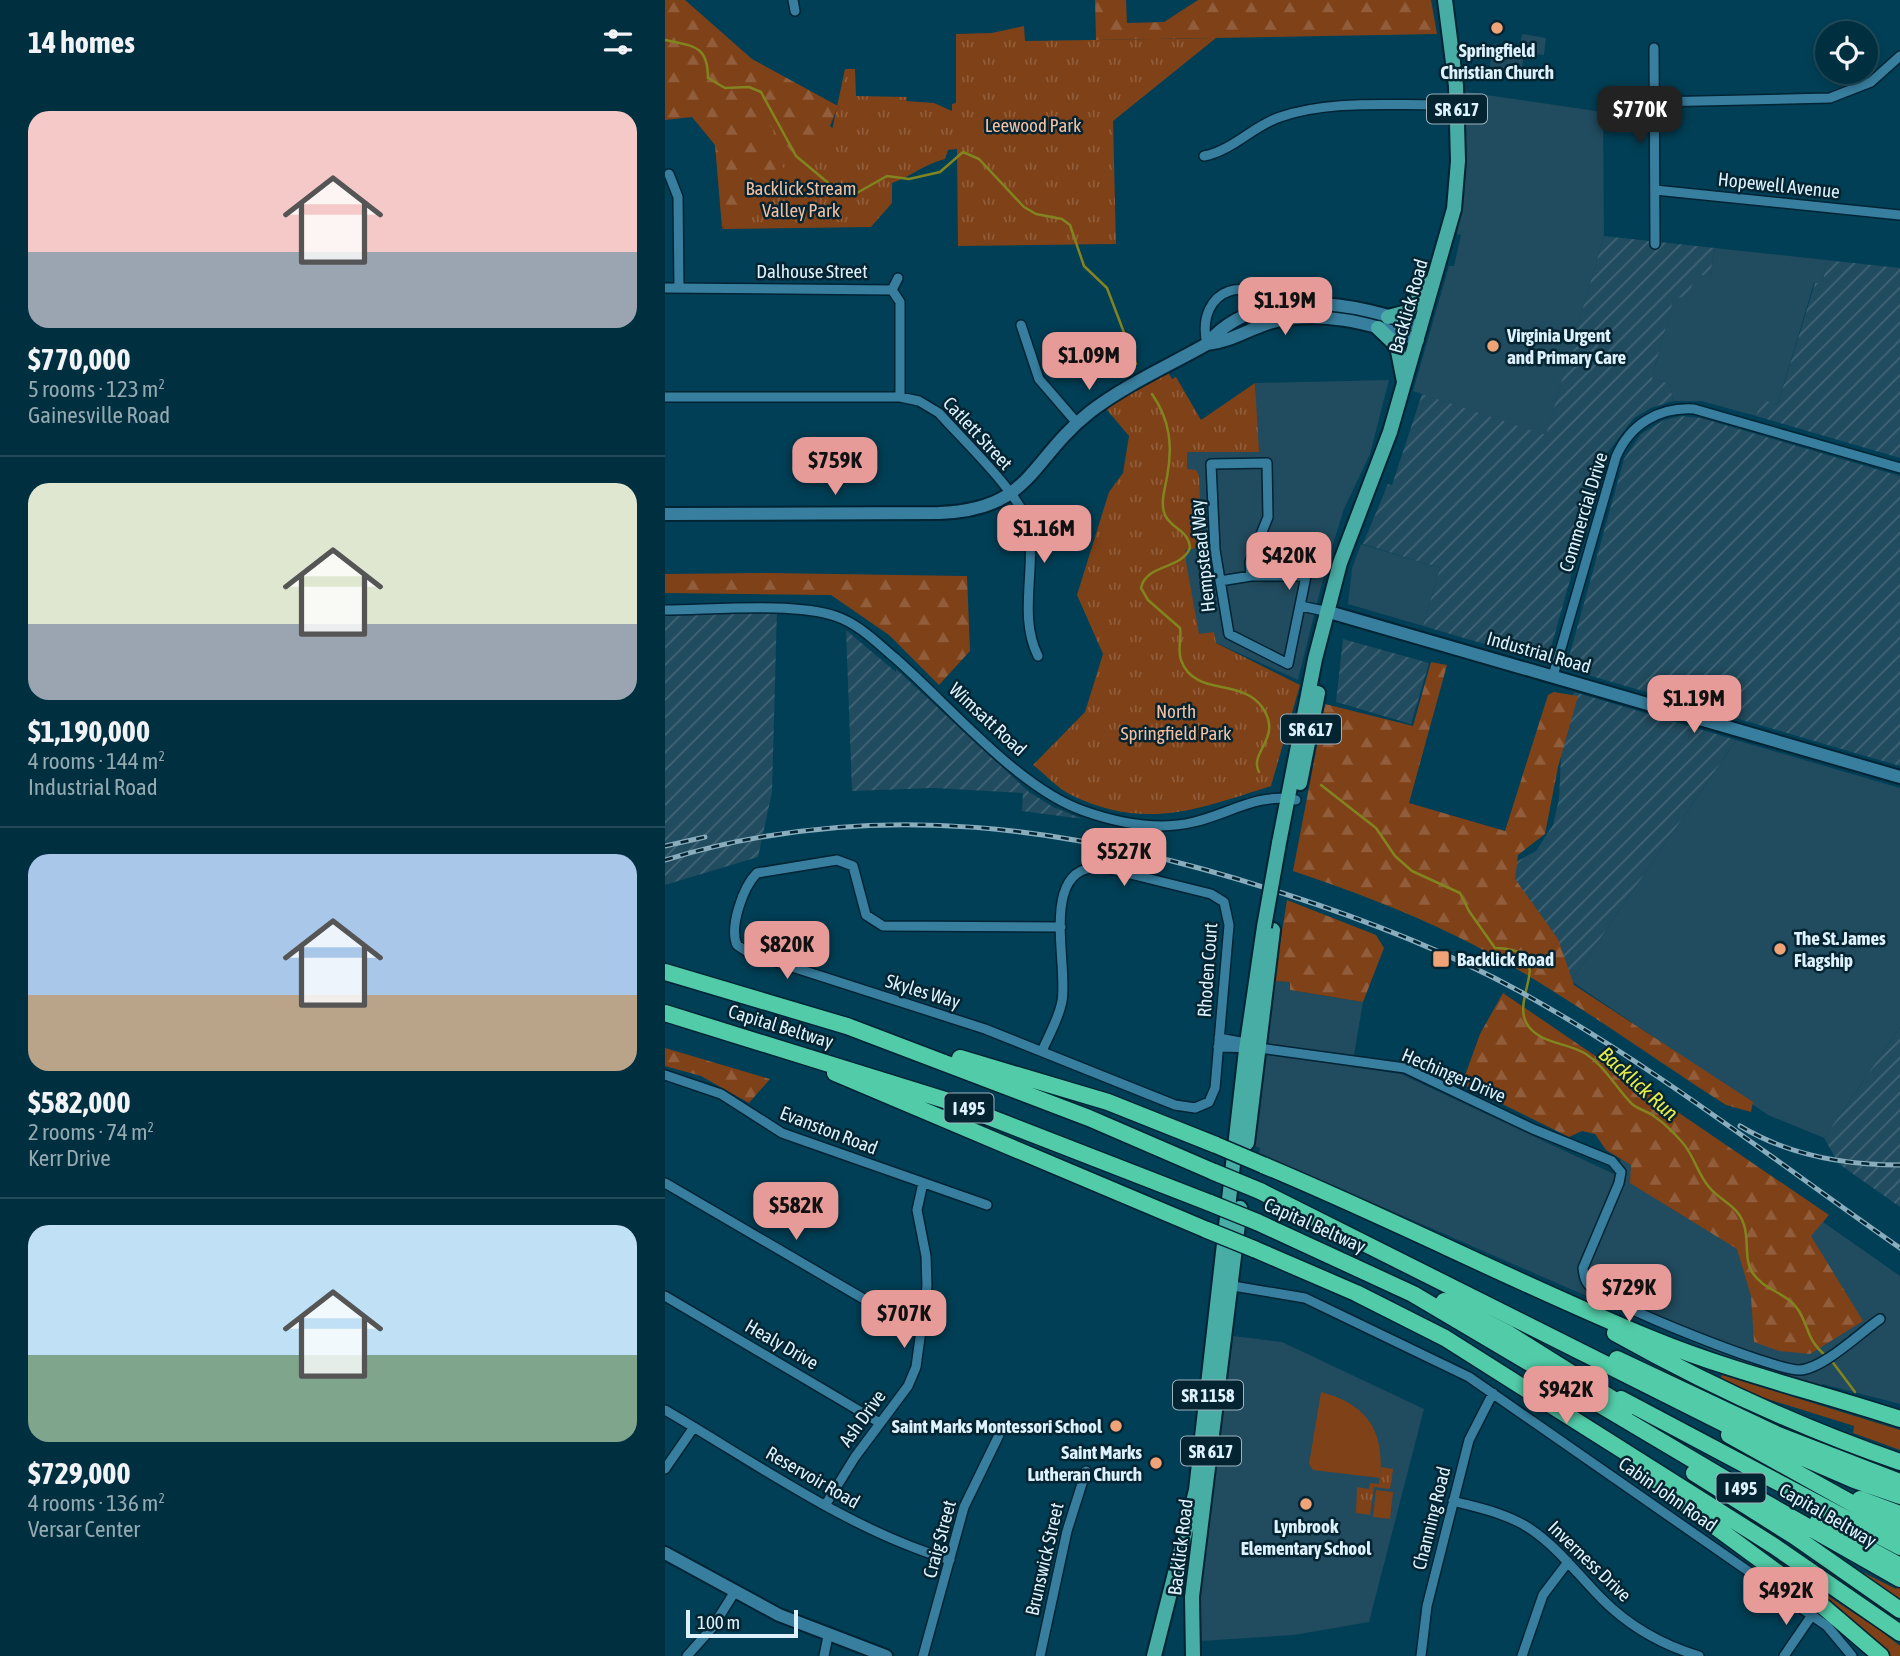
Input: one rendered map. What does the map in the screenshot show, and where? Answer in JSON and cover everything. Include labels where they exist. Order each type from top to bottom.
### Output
[{"type":"highway","name":"Capital Beltway","points":[[665,972],[847,1026],[1089,1118],[1439,1267],[1708,1403],[1789,1439],[1900,1482]]},
{"type":"highway","name":"Capital Beltway","points":[[665,1013],[945,1100],[1210,1203],[1339,1257],[1589,1390],[1900,1578]]},
{"type":"highway","points":[[847,1026],[1063,1087],[1216,1145],[1380,1214],[1536,1289],[1654,1340],[1900,1419]]},
{"type":"highway","points":[[722,1030],[874,1090],[1387,1307],[1445,1338],[1531,1391],[1774,1546],[1900,1633]]},
{"type":"highway","points":[[1260,1191],[1414,1266],[1637,1381],[1786,1451],[1900,1496]]},
{"type":"highway","points":[[1536,1289],[1650,1353],[1740,1397],[1841,1442],[1900,1462]]},
{"type":"highway","points":[[1637,1381],[1780,1465],[1900,1530]]},
{"type":"highway","points":[[1589,1390],[1744,1461],[1900,1546]]},
{"type":"highway","points":[[1589,1390],[1900,1566]]},
{"type":"highway","points":[[1589,1390],[1674,1460],[1794,1536],[1900,1610]]},
{"type":"highway","points":[[1531,1391],[1802,1590],[1881,1656]]},
{"type":"highway","points":[[1780,1465],[1900,1514]]},
{"type":"main road","name":"Backlick Road","points":[[1193,1656],[1192,1597],[1250,1046],[1283,845],[1325,657],[1329,612],[1342,554],[1379,463],[1404,386],[1449,232],[1457,186],[1457,104],[1445,0]]},
{"type":"main road","points":[[1404,386],[1397,346],[1383,323],[1407,312],[1437,276]]},
{"type":"main road","name":"Backlick Road","points":[[1154,1656],[1193,1506],[1226,1285]]},
{"type":"street","points":[[793,0],[795,11]]},
{"type":"street","points":[[1654,48],[1655,244]]},
{"type":"street","points":[[1654,102],[1830,98],[1871,82],[1900,56]]},
{"type":"street","points":[[1205,156],[1222,150],[1263,124],[1305,110],[1457,104]]},
{"type":"street","points":[[669,174],[678,197],[678,288]]},
{"type":"street","name":"Hopewell Avenue","points":[[1655,190],[1900,215]]},
{"type":"street","points":[[892,290],[898,278]]},
{"type":"street","name":"Dalhouse Street","points":[[665,288],[892,290],[900,302],[900,397]]},
{"type":"street","points":[[1207,344],[1205,315],[1222,294],[1237,290],[1262,296],[1273,308],[1278,321]]},
{"type":"street","points":[[665,514],[955,513],[983,508],[1011,495],[1077,423],[1112,397],[1207,344],[1222,328],[1273,308],[1330,305],[1419,334]]},
{"type":"street","points":[[1207,344],[1227,340],[1278,321],[1335,318],[1383,323]]},
{"type":"street","points":[[1021,325],[1039,379],[1077,423]]},
{"type":"street","name":"Catlett Street","points":[[665,397],[900,397],[919,401],[939,413],[1020,505],[1028,528],[1029,631],[1038,656]]},
{"type":"street","name":"Commercial Drive","points":[[1553,676],[1616,457],[1626,439],[1645,420],[1673,409],[1694,409],[1900,468]]},
{"type":"street","name":"Hempstead Way","points":[[1251,576],[1250,562],[1268,517],[1267,463],[1211,464],[1215,550],[1229,634],[1287,664],[1301,606]]},
{"type":"street","points":[[1220,581],[1251,576],[1307,576],[1301,606],[1329,612]]},
{"type":"street","name":"Wimsatt Road","points":[[665,610],[800,610],[824,612],[847,621],[909,669],[1025,778],[1060,803],[1086,812],[1164,827],[1195,822],[1255,801],[1292,799]]},
{"type":"street","name":"Industrial Road","points":[[1329,612],[1900,777]]},
{"type":"street","name":"Skyles Way","points":[[1061,927],[883,926],[866,915],[853,866],[837,860],[757,873],[747,886],[734,931],[735,942],[742,950],[985,1028],[1175,1105],[1195,1108],[1205,1105],[1213,1096],[1219,1042]]},
{"type":"street","name":"Rhoden Court","points":[[1042,1051],[1062,1000],[1063,892],[1077,874],[1093,867],[1220,899],[1228,911],[1229,925],[1219,1042]]},
{"type":"street","points":[[1219,1042],[1250,1046]]},
{"type":"street","name":"Hechinger Drive","points":[[1250,1046],[1405,1068],[1533,1129],[1612,1161],[1621,1172],[1606,1217],[1583,1268],[1587,1285],[1666,1325],[1798,1370],[1822,1362],[1880,1319]]},
{"type":"street","name":"Evanston Road","points":[[665,1075],[721,1094],[782,1133],[987,1205]]},
{"type":"street","points":[[665,1183],[869,1302],[891,1311],[923,1316]]},
{"type":"street","name":"Ash Drive","points":[[826,1504],[914,1374],[927,1269],[917,1210],[923,1183]]},
{"type":"street","name":"Cabin John Road","points":[[1226,1285],[1305,1298],[1457,1370],[1812,1615],[1833,1631],[1852,1656]]},
{"type":"street","name":"Healy Drive","points":[[665,1296],[880,1423]]},
{"type":"street","name":"Channing Road","points":[[1421,1656],[1427,1606],[1469,1440],[1493,1394]]},
{"type":"street","name":"Reservoir Road","points":[[665,1410],[891,1541],[950,1560]]},
{"type":"street","points":[[665,1469],[694,1427]]},
{"type":"street","name":"Craig Street","points":[[923,1656],[971,1489],[999,1435]]},
{"type":"street","name":"Brunswick Street","points":[[1040,1656],[1067,1531],[1086,1471]]},
{"type":"street","name":"Inverness Drive","points":[[1453,1501],[1520,1522],[1540,1535],[1603,1600],[1634,1626],[1666,1644],[1699,1656]]},
{"type":"street","points":[[665,1553],[734,1593],[828,1636],[885,1656]]},
{"type":"street","points":[[1523,1656],[1543,1595],[1568,1562]]},
{"type":"street","points":[[687,1656],[712,1628],[734,1593]]},
{"type":"street","points":[[1784,1656],[1812,1615]]},
{"type":"street","points":[[824,1656],[828,1636]]},
{"type":"shaded area","points":[[1522,34],[1546,38],[1544,55],[1524,53],[1521,78],[1489,74],[1493,44],[1520,47]]},
{"type":"shaded area","points":[[1466,92],[1603,112],[1604,236],[1546,436],[1413,391],[1449,266],[1454,266],[1461,235],[1457,234],[1465,184]]},
{"type":"shaded area","points":[[1604,236],[1715,248],[1710,275],[1695,275],[1688,298],[1674,297],[1652,378],[1670,384],[1673,401],[1651,408],[1634,418],[1605,456],[1550,651],[1539,660],[1423,626],[1440,568],[1363,544],[1388,484],[1392,485],[1422,394],[1546,435]]},
{"type":"shaded area","points":[[1715,248],[1826,260],[1823,283],[1814,283],[1778,404],[1762,401],[1756,416],[1701,401],[1673,401],[1670,384],[1652,378],[1674,296],[1695,275],[1710,275]]},
{"type":"shaded area","points":[[1826,260],[1900,268],[1900,458],[1756,416],[1762,400],[1778,404],[1815,283],[1823,283]]},
{"type":"shaded area","points":[[1389,380],[1370,454],[1344,509],[1327,563],[1298,680],[1162,618],[1181,452],[1258,452],[1255,383]]},
{"type":"shaded area","points":[[1681,416],[1701,418],[1900,476],[1900,766],[1574,671],[1567,664],[1624,459],[1641,434],[1664,420]]},
{"type":"shaded area","points":[[1361,544],[1440,568],[1423,626],[1348,604],[1352,568]]},
{"type":"shaded area","points":[[665,607],[777,610],[772,792],[758,857],[665,885]]},
{"type":"shaded area","points":[[846,630],[896,672],[896,669],[1029,792],[1053,807],[1083,819],[1022,811],[1023,793],[934,788],[852,791]]},
{"type":"shaded area","points":[[1343,639],[1429,663],[1411,724],[1336,702]]},
{"type":"shaded area","points":[[1574,692],[1736,740],[1571,981],[1507,867],[1536,851],[1553,825],[1559,799],[1562,737]]},
{"type":"shaded area","points":[[1736,740],[1900,788],[1900,1027],[1824,1138],[1768,1115],[1571,981]]},
{"type":"shaded area","points":[[1274,981],[1290,982],[1290,990],[1363,1002],[1352,1067],[1401,1074],[1614,1174],[1651,1097],[1688,1127],[1900,1276],[1900,1404],[1822,1384],[1821,1388],[1710,1350],[1259,1153],[1260,1148],[1247,1143]]},
{"type":"shaded area","points":[[1900,1027],[1900,1207],[1839,1164],[1824,1138]]},
{"type":"shaded area","name":"Lynbrook Elementary School","points":[[1233,1336],[1282,1342],[1424,1409],[1369,1622],[1294,1635],[1201,1641],[1199,1598]]},
{"type":"green space","points":[[665,0],[685,0],[752,59],[838,106],[830,126],[833,129],[823,179],[722,228],[715,145],[692,117],[665,120]]},
{"type":"green space","points":[[1095,0],[1126,0],[1127,23],[1164,22],[1198,0],[1431,0],[1437,34],[1096,40]]},
{"type":"green space","name":"Leewood Park","points":[[1024,26],[1025,41],[1216,38],[1113,121],[1116,244],[958,246],[957,149],[948,150],[945,159],[892,183],[892,203],[871,227],[722,229],[788,174],[753,128],[763,117],[801,163],[832,130],[845,69],[855,69],[856,96],[907,97],[906,101],[934,103],[952,111],[952,104],[956,103],[956,34],[992,33]]},
{"type":"green space","name":"North Springfield Park","points":[[1165,367],[1172,379],[1176,377],[1201,420],[1255,383],[1259,452],[1187,452],[1187,469],[1196,470],[1199,476],[1202,547],[1185,550],[1186,562],[1199,634],[1214,632],[1216,643],[1300,685],[1271,786],[1196,808],[1148,814],[1098,806],[1071,795],[1033,765],[1085,712],[1103,654],[1077,595],[1109,492],[1123,473],[1129,436],[1102,404]]},
{"type":"green space","points":[[665,574],[967,576],[970,651],[939,685],[889,635],[831,595],[665,593]]},
{"type":"green space","points":[[1431,662],[1447,665],[1409,803],[1505,831],[1548,695],[1554,692],[1578,696],[1558,767],[1545,834],[1518,855],[1515,879],[1558,939],[1574,985],[1753,1102],[1751,1112],[1726,1105],[1558,994],[1490,954],[1396,909],[1293,871],[1325,704],[1413,726]]},
{"type":"green space","points":[[1287,900],[1376,935],[1384,948],[1363,1002],[1290,990],[1290,982],[1274,981]]},
{"type":"green space","points":[[1503,993],[1829,1215],[1811,1236],[1863,1321],[1810,1354],[1779,1351],[1754,1342],[1751,1296],[1737,1249],[1630,1183],[1631,1165],[1606,1150],[1595,1134],[1582,1131],[1569,1137],[1462,1084],[1480,1034]]},
{"type":"green space","points":[[665,1048],[770,1079],[749,1103],[701,1076],[665,1066]]},
{"type":"green space","points":[[1722,1375],[1900,1430],[1900,1450],[1853,1433],[1854,1426],[1758,1396],[1720,1379]]},
{"type":"green space","points":[[1321,1392],[1350,1404],[1370,1422],[1379,1446],[1380,1478],[1313,1470],[1309,1464]]},
{"type":"green space","points":[[1381,1467],[1393,1469],[1390,1489],[1374,1487],[1370,1515],[1356,1513],[1357,1487],[1369,1489],[1370,1483],[1379,1484]]},
{"type":"green space","points":[[1376,1490],[1393,1492],[1390,1519],[1373,1517]]},
{"type":"green space","points":[[1749,1544],[1881,1631],[1900,1646],[1900,1656],[1889,1656]]},
{"type":"green space","points":[[1864,1573],[1896,1589],[1900,1581],[1900,1601],[1863,1576]]},
{"type":"waterway","name":"Backlick Run","points":[[665,40],[697,49],[705,59],[708,78],[725,88],[749,87],[761,92],[796,156],[847,195],[855,194],[887,176],[909,179],[940,172],[963,152],[979,159],[1024,207],[1036,214],[1062,219],[1070,225],[1084,266],[1107,288],[1136,364]]},
{"type":"waterway","name":"Backlick Run","points":[[1152,394],[1163,414],[1169,434],[1169,466],[1163,501],[1165,515],[1171,524],[1187,537],[1190,548],[1179,560],[1149,575],[1141,588],[1148,600],[1180,628],[1180,656],[1187,671],[1196,679],[1243,693],[1262,707],[1269,727],[1258,758],[1259,772]]},
{"type":"waterway","name":"Backlick Run","points":[[1321,785],[1376,828],[1395,856],[1412,871],[1460,893],[1495,948],[1515,951],[1526,957],[1530,966],[1524,1016],[1529,1027],[1542,1037],[1579,1050],[1593,1059],[1632,1104],[1658,1119],[1679,1139],[1709,1187],[1741,1218],[1752,1272],[1794,1305],[1812,1340],[1826,1356]]},
{"type":"waterway","name":"Backlick Run","points":[[1831,1360],[1855,1392]]},
{"type":"railway","points":[[665,860],[743,840],[821,829],[898,825],[975,827],[1052,836],[1129,851],[1282,893],[1403,936],[1519,991],[1665,1082],[1900,1248]]},
{"type":"railway","points":[[665,846],[705,837]]},
{"type":"railway","points":[[1740,1126],[1778,1144],[1817,1156],[1859,1163],[1900,1165]]},
{"type":"place","name":"Springfield Christian Church","points":[[1497,28]]},
{"type":"place","name":"Virginia Urgent and Primary Care","points":[[1493,346]]},
{"type":"place","name":"The St. James Flagship","points":[[1780,949]]},
{"type":"place","name":"Backlick Road","points":[[1441,959]]},
{"type":"place","name":"Saint Marks Montessori School","points":[[1116,1426]]},
{"type":"place","name":"Saint Marks Lutheran Church","points":[[1156,1463]]},
{"type":"place","name":"Lynbrook Elementary School","points":[[1306,1504]]},
{"type":"park label","name":"Backlick Stream Valley Park","points":[[801,199]]}]
